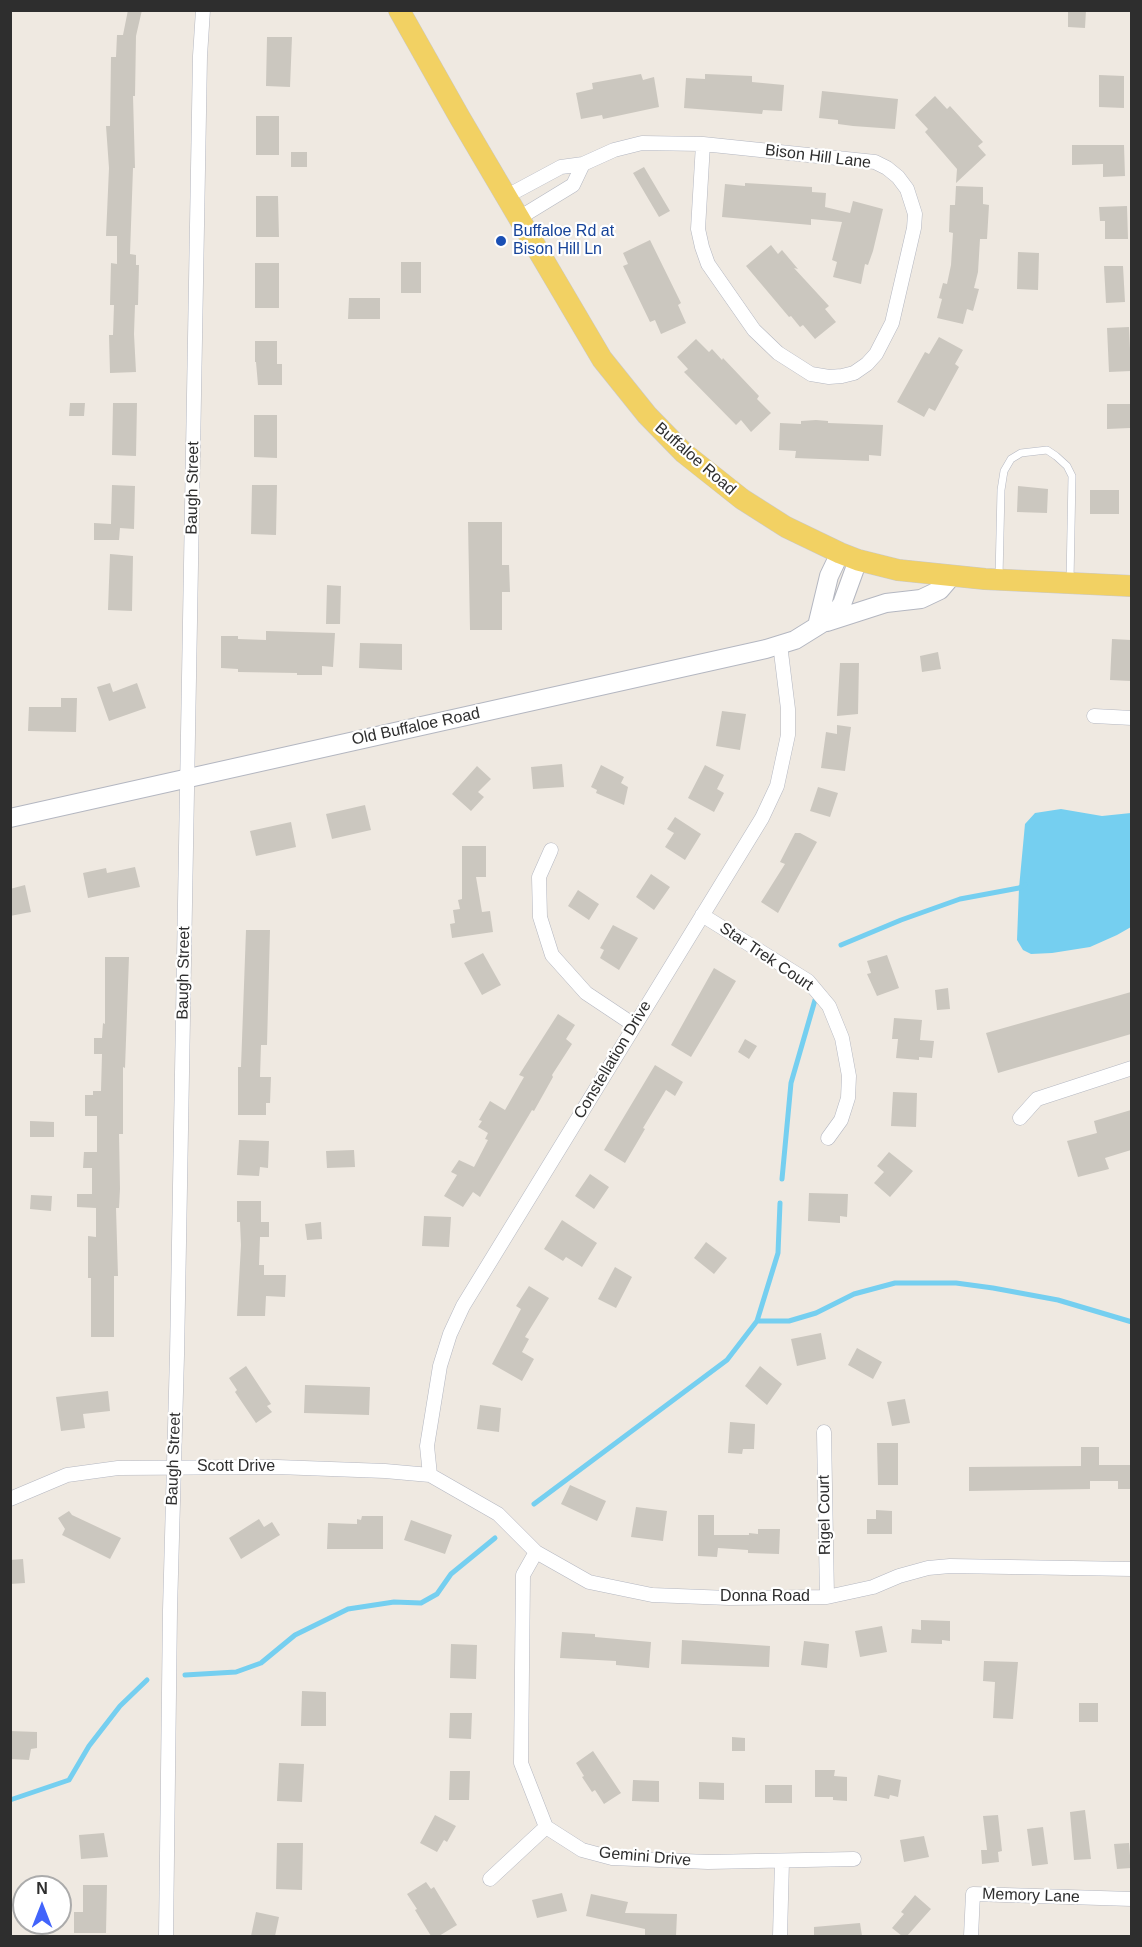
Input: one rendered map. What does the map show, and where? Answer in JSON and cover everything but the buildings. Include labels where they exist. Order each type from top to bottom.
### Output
[{"type":"main road","name":"Buffaloe Road","points":[[399,10],[459,118],[602,359],[646,415],[684,453],[742,499],[786,527],[849,556],[898,570],[999,580],[1131,586]]},
{"type":"street","name":"Baugh Street","points":[[166,1936],[168,1693],[200,56],[203,10]]},
{"type":"street","name":"Bison Hill Lane","points":[[507,196],[561,167],[583,164],[614,150],[642,143],[703,144],[875,162],[898,177],[907,189],[915,214],[914,228],[892,323],[876,354],[867,364],[854,373],[842,376],[829,377],[811,374],[778,353],[754,330],[708,264],[702,247],[698,229],[703,144]]},
{"type":"street","points":[[519,218],[573,184],[583,164]]},
{"type":"street","points":[[821,624],[829,576],[849,556]]},
{"type":"street","name":"Old Buffaloe Road","points":[[10,818],[780,645],[795,640],[821,624],[886,603],[921,599],[940,590],[952,576]]},
{"type":"street","name":"Constellation Drive","points":[[430,1475],[427,1446],[440,1366],[450,1334],[463,1306],[762,818],[777,786],[788,735],[788,709],[780,645]]},
{"type":"street","points":[[1094,716],[1131,718]]},
{"type":"street","points":[[551,850],[539,878],[540,917],[552,955],[586,993],[634,1025]]},
{"type":"street","name":"Star Trek Court","points":[[702,915],[808,981],[829,1006],[842,1038],[849,1076],[848,1098],[841,1120],[828,1138]]},
{"type":"street","points":[[1020,1118],[1037,1099],[1131,1068]]},
{"type":"street","name":"Rigel Court","points":[[824,1432],[827,1597]]},
{"type":"street","name":"Scott Drive","points":[[10,1499],[68,1475],[118,1468],[348,1469],[430,1475]]},
{"type":"street","name":"Donna Road","points":[[430,1475],[498,1514],[536,1552],[589,1582],[652,1595],[729,1598],[827,1597],[873,1587],[899,1576],[950,1566],[1131,1569]]},
{"type":"street","points":[[490,1879],[546,1827],[521,1763],[523,1575],[536,1552]]},
{"type":"street","name":"Gemini Drive","points":[[546,1827],[582,1851],[612,1858],[708,1862],[854,1859]]},
{"type":"street","points":[[780,1936],[782,1861]]},
{"type":"street","name":"Memory Lane","points":[[971,1936],[973,1894],[1131,1899]]},
{"type":"lane","points":[[999,580],[1001,490],[1004,471],[1011,459],[1021,453],[1047,450],[1067,466],[1072,476],[1070,583]]},
{"type":"water","points":[[1061,809],[1102,816],[1131,813],[1131,927],[1090,947],[1031,954],[1023,950],[1017,940],[1025,824],[1035,813]]},
{"type":"waterway","points":[[841,945],[960,899],[1025,885]]},
{"type":"waterway","points":[[782,1179],[791,1083],[815,1000]]},
{"type":"waterway","points":[[534,1504],[727,1360],[757,1321],[778,1253],[780,1203]]},
{"type":"waterway","points":[[757,1321],[789,1321],[816,1313],[854,1294],[895,1283],[956,1283],[1058,1300],[1132,1322]]},
{"type":"waterway","points":[[185,1675],[236,1672],[261,1663],[295,1635],[348,1609],[394,1602],[421,1603],[437,1594],[451,1574],[495,1538]]},
{"type":"waterway","points":[[10,1800],[69,1780],[89,1746],[120,1706],[147,1680]]},
{"type":"place","name":"Buffaloe Rd at Bison Hill Ln","points":[[501,241]]}]
